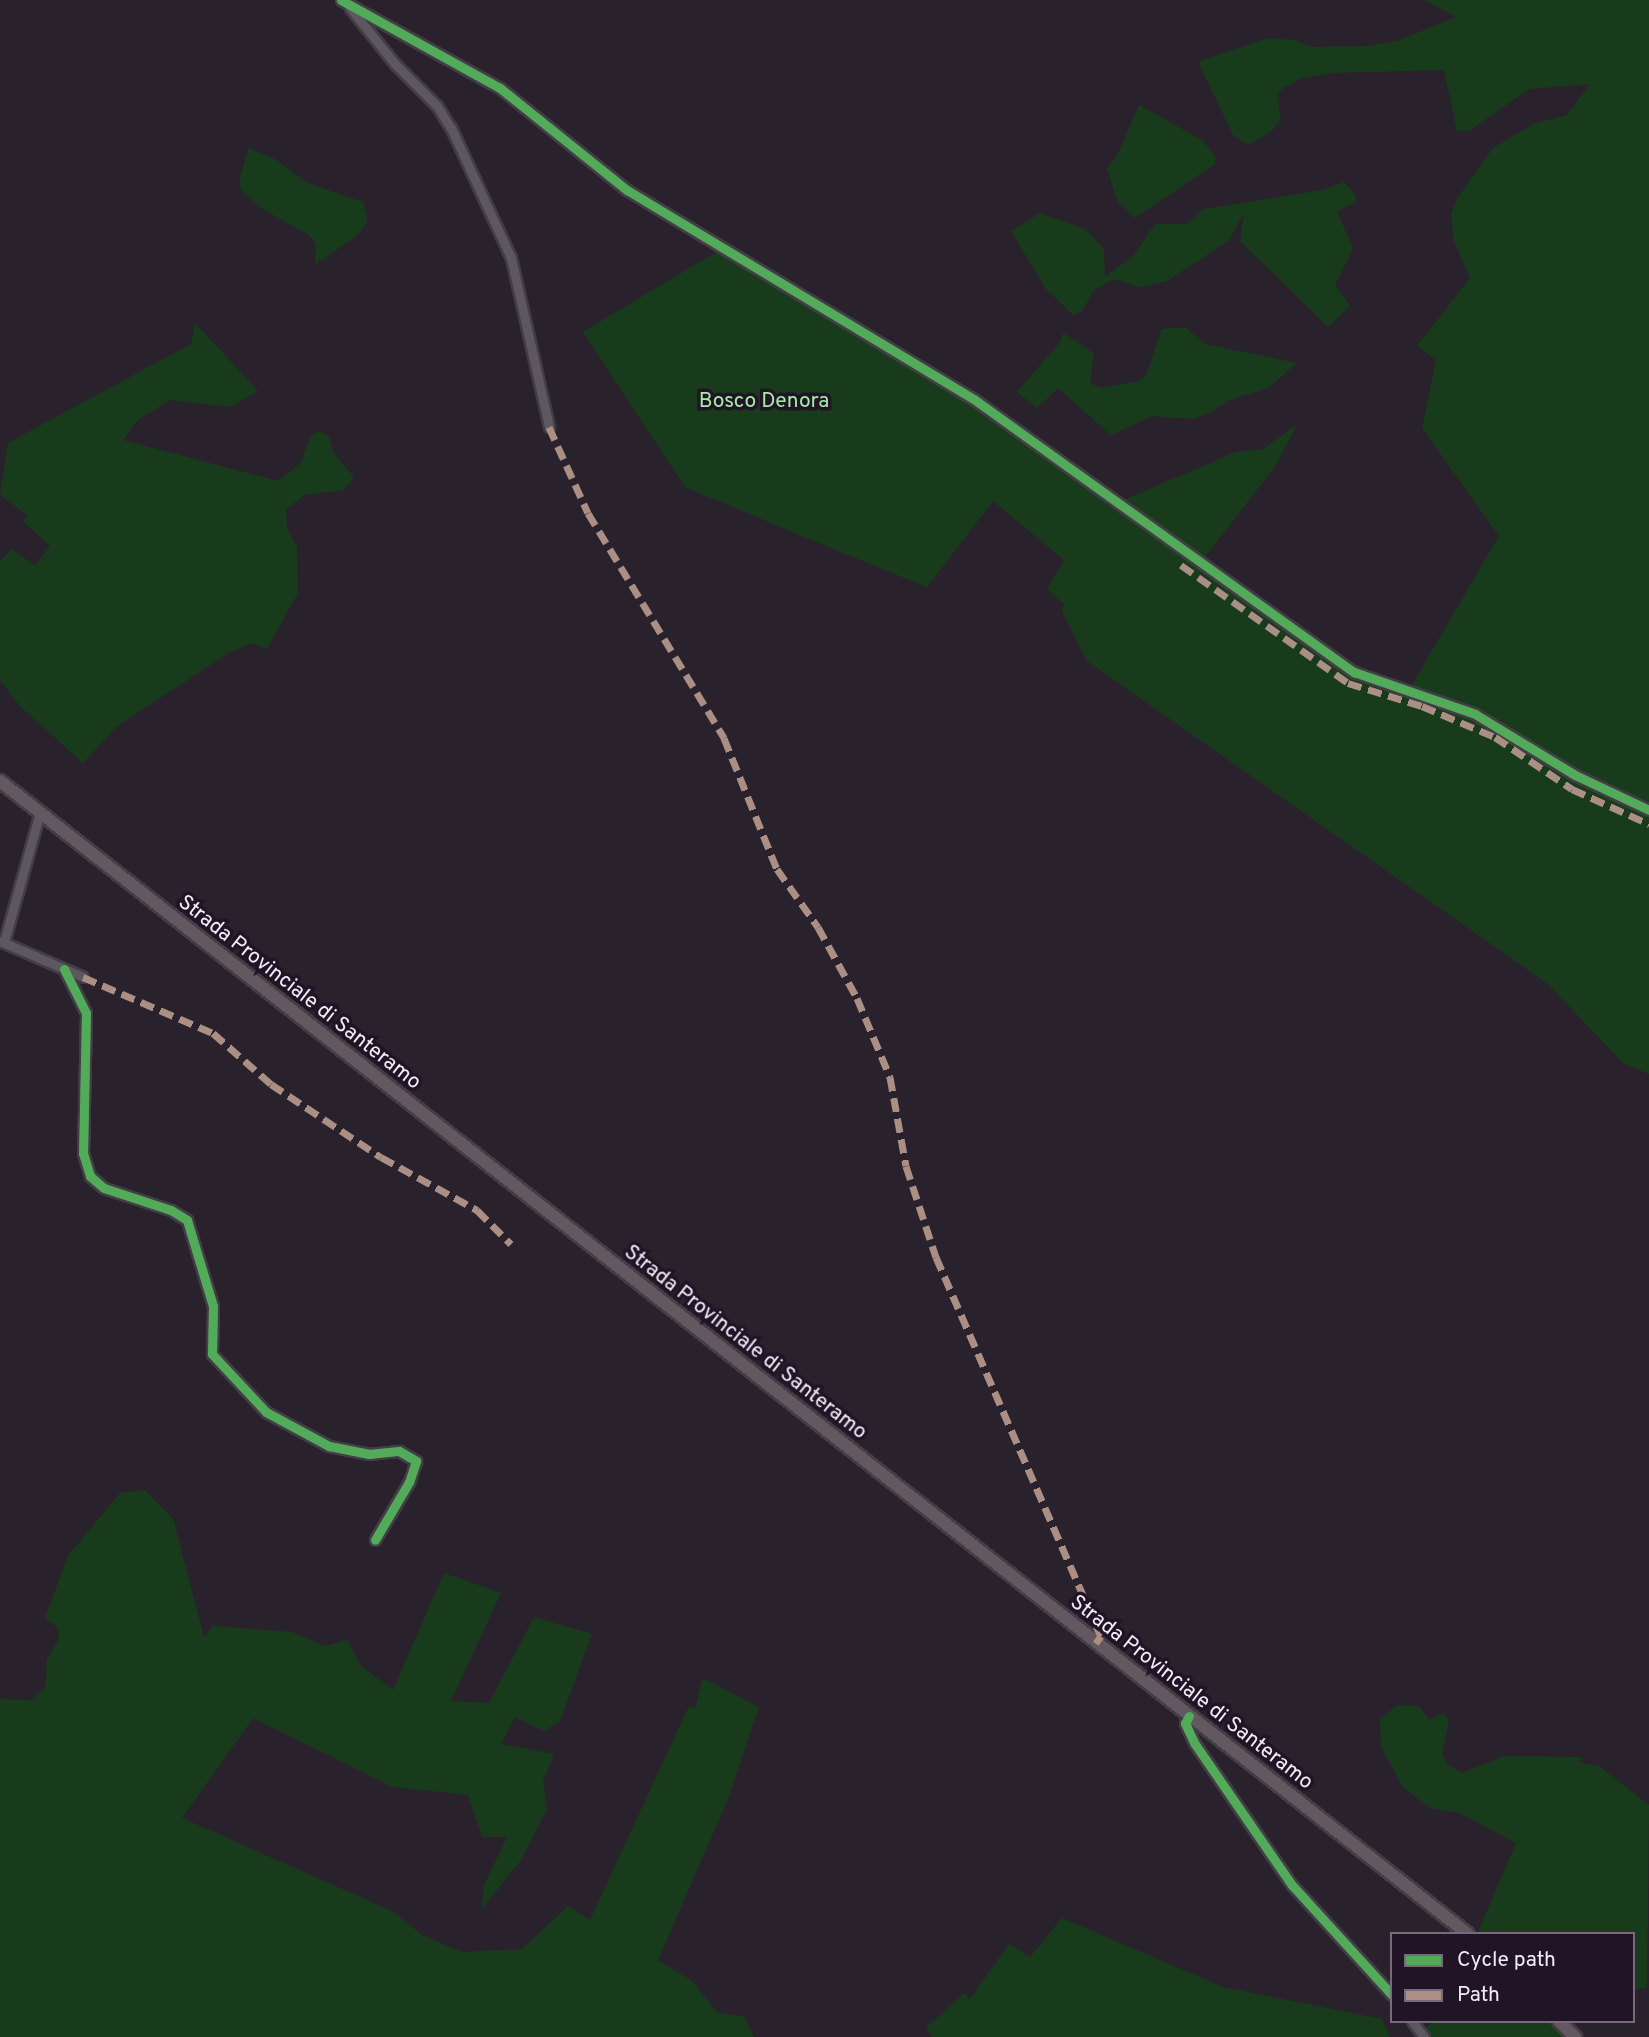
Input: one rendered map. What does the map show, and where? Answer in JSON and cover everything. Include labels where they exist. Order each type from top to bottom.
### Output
[{"type":"main road","name":"Strada Provinciale di Santeramo","points":[[0,781],[1465,1932]]},
{"type":"main road","points":[[1561,2023],[1575,2037]]},
{"type":"street","points":[[344,3],[395,64],[437,106],[451,128],[511,258],[549,427]]},
{"type":"street","points":[[344,3],[500,88],[637,197],[966,394],[1354,672],[1475,715],[1575,775],[1649,810]]},
{"type":"street","points":[[40,813],[2,941],[83,977]]},
{"type":"street","points":[[65,969],[86,1013],[83,1153],[90,1176],[104,1188],[171,1210],[187,1220],[213,1306],[212,1354],[266,1412],[304,1435],[353,1453],[410,1454],[416,1461],[414,1471],[375,1540]]},
{"type":"street","points":[[1189,1716],[1185,1723],[1195,1744],[1292,1885],[1390,1993]]},
{"type":"green space","name":"Bosco Denora","points":[[1425,0],[1649,0],[1649,1074],[1623,1063],[1548,984],[1087,661],[1062,611],[1064,604],[1047,589],[1064,560],[993,501],[927,587],[843,553],[685,487],[583,332],[718,251],[956,392],[1112,505],[1236,452],[1263,449],[1297,425],[1274,468],[1198,566],[1356,678],[1406,695],[1499,536],[1422,428],[1436,360],[1417,346],[1470,278],[1454,241],[1451,215],[1456,200],[1493,148],[1533,124],[1567,115],[1590,84],[1529,89],[1469,131],[1457,131],[1444,70],[1329,73],[1300,79],[1283,88],[1277,95],[1281,118],[1273,130],[1249,145],[1233,135],[1200,61],[1268,38],[1293,40],[1313,47],[1367,46],[1400,40],[1456,17]]},
{"type":"green space","points":[[1139,105],[1202,140],[1215,156],[1215,164],[1135,218],[1117,201],[1107,168],[1117,156]]},
{"type":"green space","points":[[248,148],[275,159],[307,183],[363,202],[368,220],[359,234],[315,265],[316,244],[309,235],[261,208],[243,192],[239,183]]},
{"type":"green space","points":[[1344,182],[1356,196],[1355,202],[1337,211],[1353,249],[1335,285],[1350,305],[1328,327],[1240,241],[1244,213],[1228,241],[1167,281],[1140,287],[1113,279],[1094,290],[1082,311],[1073,315],[1046,289],[1011,231],[1040,213],[1085,229],[1104,249],[1105,277],[1134,255],[1155,224],[1187,224],[1204,209],[1323,190]]},
{"type":"green space","points":[[195,323],[258,391],[231,407],[170,400],[138,420],[123,440],[278,481],[300,464],[311,435],[319,431],[329,437],[334,454],[354,477],[344,490],[305,495],[286,509],[287,529],[297,547],[298,593],[267,649],[252,643],[230,652],[116,727],[83,763],[20,706],[0,680],[0,561],[12,549],[35,566],[50,546],[23,521],[28,516],[0,495],[8,443],[191,344]]},
{"type":"green space","points":[[1186,328],[1205,344],[1297,363],[1268,388],[1229,400],[1212,412],[1192,419],[1152,416],[1111,435],[1058,388],[1037,408],[1017,392],[1061,341],[1063,333],[1094,353],[1090,383],[1101,388],[1139,381],[1146,375],[1162,329]]},
{"type":"green space","points":[[145,1490],[173,1519],[204,1637],[213,1626],[292,1632],[324,1646],[347,1640],[361,1666],[393,1690],[444,1573],[501,1593],[451,1701],[489,1703],[534,1617],[592,1634],[560,1721],[544,1731],[515,1717],[501,1744],[554,1754],[543,1781],[547,1809],[521,1860],[482,1909],[484,1885],[507,1837],[482,1837],[468,1795],[393,1787],[253,1718],[182,1818],[394,1912],[422,1935],[462,1952],[522,1949],[568,1906],[590,1920],[689,1706],[695,1709],[703,1678],[759,1707],[728,1799],[658,1960],[692,1981],[717,2012],[744,2017],[754,2037],[0,2037],[0,1699],[31,1700],[45,1688],[47,1659],[59,1639],[57,1627],[45,1618],[68,1556],[120,1493]]},
{"type":"green space","points":[[1397,1705],[1419,1706],[1429,1720],[1443,1713],[1449,1720],[1442,1753],[1448,1765],[1462,1773],[1504,1756],[1583,1757],[1579,1762],[1599,1766],[1649,1805],[1647,1988],[1635,1990],[1635,1932],[1478,1932],[1516,1843],[1460,1813],[1430,1808],[1403,1787],[1381,1747],[1380,1720]]},
{"type":"green space","points":[[1062,1918],[1223,1987],[1382,2019],[1390,2037],[932,2037],[926,2028],[964,1993],[970,1999],[1009,1944],[1030,1957]]},
{"type":"green space","points":[[1430,2023],[1556,2023],[1571,2037],[1427,2037],[1424,2031]]},
{"type":"marked path","points":[[549,427],[588,513],[724,738],[777,869],[818,927],[857,998],[890,1077],[906,1166],[936,1257],[1101,1636],[1096,1643]]},
{"type":"marked path","points":[[1181,565],[1348,683],[1422,706],[1495,737],[1572,789],[1649,824]]},
{"type":"marked path","points":[[83,977],[213,1033],[271,1084],[381,1157],[477,1210],[511,1244]]},
{"type":"cycle path","points":[[341,0],[500,88],[627,190],[975,400],[1354,672],[1475,714],[1575,775],[1649,810]]},
{"type":"cycle path","points":[[64,969],[86,1013],[83,1153],[90,1176],[104,1188],[171,1210],[187,1220],[213,1306],[212,1354],[266,1412],[329,1446],[369,1454],[399,1451],[416,1461],[409,1482],[375,1540]]},
{"type":"cycle path","points":[[1189,1716],[1185,1723],[1195,1744],[1292,1885],[1390,1993]]}]
